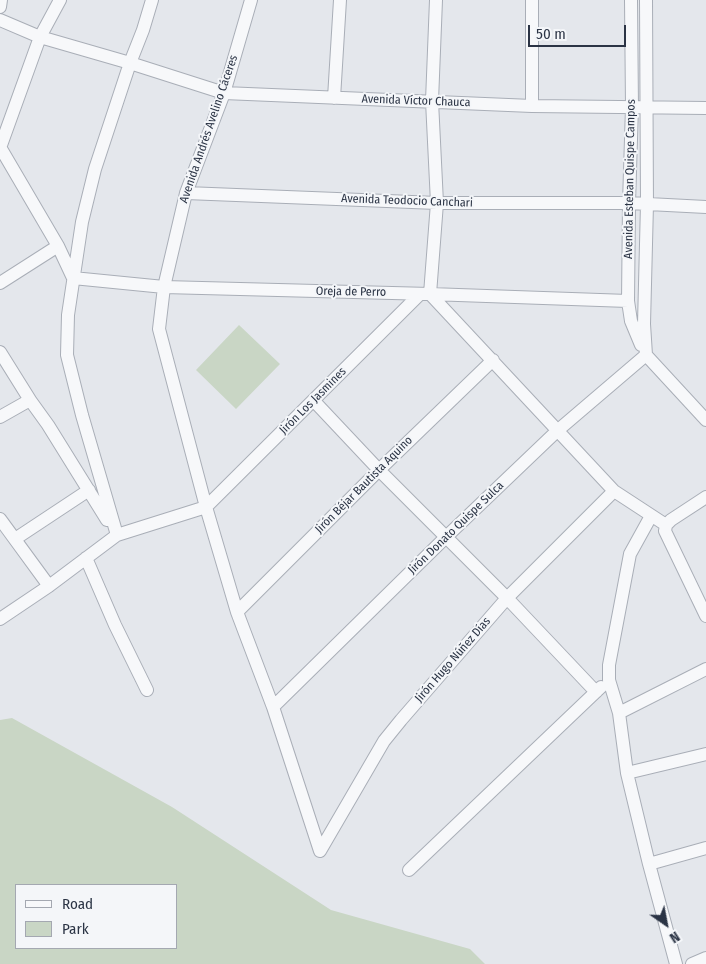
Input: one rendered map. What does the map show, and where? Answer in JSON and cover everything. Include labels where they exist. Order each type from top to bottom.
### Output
[{"type":"street","points":[[0,6],[1,0]]},
{"type":"street","points":[[60,0],[40,37],[0,148],[58,246],[74,278]]},
{"type":"street","points":[[117,535],[82,415],[67,355],[68,316],[82,222],[95,169],[152,0]]},
{"type":"street","name":"Avenida Andrés Avelino Cáceres","points":[[251,0],[224,93],[186,193],[164,287],[159,329],[206,507],[237,612],[273,707],[320,851]]},
{"type":"street","points":[[334,98],[340,0]]},
{"type":"street","points":[[436,0],[432,101],[437,203],[425,294],[493,360],[614,492],[666,525]]},
{"type":"street","points":[[532,0],[532,106]]},
{"type":"street","name":"Avenida Esteban Quispe Campos","points":[[631,0],[632,107],[628,300],[631,321],[646,356],[706,420]]},
{"type":"street","points":[[646,0],[647,204],[644,324],[646,356]]},
{"type":"street","name":"Avenida Víctor Chauca","points":[[0,20],[40,37],[224,93],[532,106],[706,108]]},
{"type":"street","name":"Avenida Teodocio Canchari","points":[[186,193],[437,203],[629,203],[706,207]]},
{"type":"street","points":[[0,283],[58,246]]},
{"type":"street","name":"Oreja de Perro","points":[[74,278],[164,287],[628,300]]},
{"type":"street","name":"Jirón Los Jasmines","points":[[206,507],[425,294]]},
{"type":"street","points":[[0,352],[117,535]]},
{"type":"street","name":"Jirón Donato Quispe Sulca","points":[[273,707],[557,431],[646,356]]},
{"type":"street","name":"Jirón Béjar Bautista Aquino","points":[[237,612],[379,470],[493,360]]},
{"type":"street","points":[[0,417],[30,400]]},
{"type":"street","points":[[314,401],[379,470],[507,598],[596,692]]},
{"type":"street","points":[[15,539],[89,490]]},
{"type":"street","name":"Jirón Hugo Núñez Días","points":[[320,851],[384,741],[401,720],[507,598],[614,492]]},
{"type":"street","points":[[706,497],[671,520],[666,525],[665,531],[706,616]]},
{"type":"street","points":[[0,619],[49,586],[117,535],[206,507]]},
{"type":"street","points":[[651,516],[630,554],[609,665],[608,680],[619,713],[627,773],[676,964]]},
{"type":"street","points":[[0,519],[49,586]]},
{"type":"street","points":[[86,558],[115,625],[147,690]]},
{"type":"street","points":[[619,713],[706,669]]},
{"type":"street","points":[[409,870],[608,680]]},
{"type":"street","points":[[627,773],[706,754]]},
{"type":"street","points":[[649,864],[706,848]]},
{"type":"street","points":[[692,964],[706,958]]},
{"type":"green space","points":[[239,325],[280,364],[236,409],[196,370]]},
{"type":"green space","points":[[12,718],[172,807],[331,910],[470,949],[485,964],[0,964],[0,720]]}]
